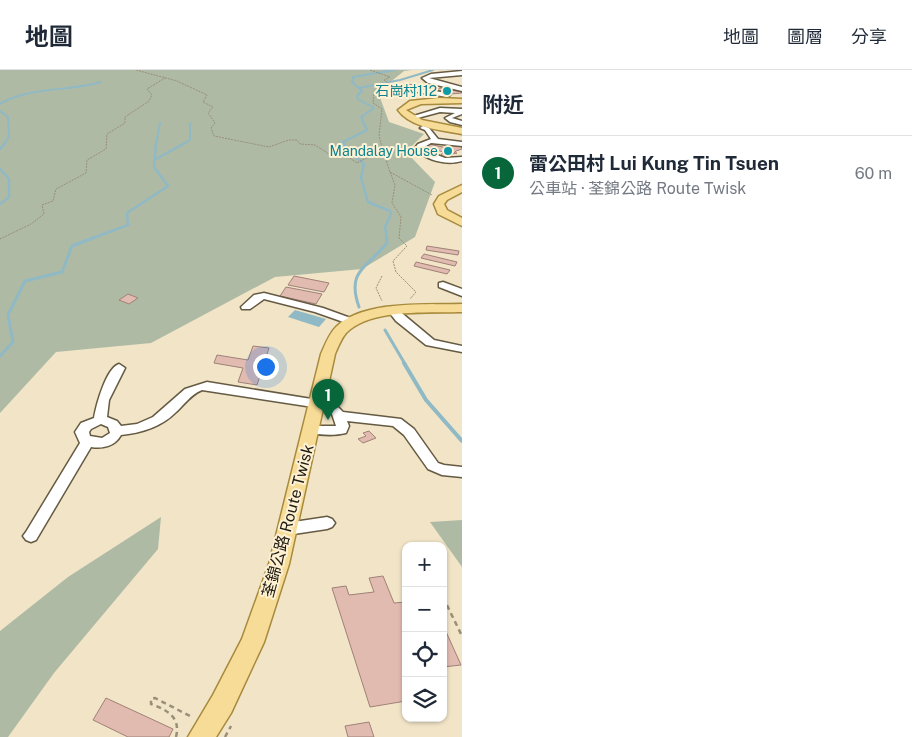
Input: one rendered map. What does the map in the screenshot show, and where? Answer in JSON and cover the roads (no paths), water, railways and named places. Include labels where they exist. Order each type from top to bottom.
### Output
[{"type":"main road","points":[[462,102],[425,102],[410,104],[402,110],[410,118],[462,131]]},
{"type":"main road","points":[[462,188],[440,200],[439,204],[441,210],[462,223]]},
{"type":"main road","name":"荃錦公路 Route Twisk","points":[[201,737],[222,704],[253,642],[279,564],[328,354],[335,338],[352,322],[370,315],[462,308]]},
{"type":"lane","points":[[462,73],[431,76],[425,79],[434,83],[462,89]]},
{"type":"lane","points":[[403,88],[462,96]]},
{"type":"lane","points":[[410,118],[440,110],[462,111]]},
{"type":"lane","points":[[462,111],[448,118],[462,123]]},
{"type":"lane","points":[[423,128],[436,141]]},
{"type":"lane","points":[[462,144],[436,141],[424,143],[418,146],[417,149],[435,158],[455,161],[462,159]]},
{"type":"lane","points":[[443,286],[462,293]]},
{"type":"lane","points":[[246,307],[258,297],[264,296],[319,310],[352,322]]},
{"type":"lane","points":[[394,312],[430,343],[458,349],[462,361]]},
{"type":"lane","points":[[100,420],[104,400],[119,368]]},
{"type":"lane","points":[[117,431],[130,430],[156,421],[168,413],[189,391],[200,386],[213,386],[330,406],[340,416],[343,426],[341,430],[312,429]]},
{"type":"lane","points":[[340,416],[396,422],[409,432],[433,466],[442,470],[461,472]]},
{"type":"lane","points":[[100,420],[112,423],[117,431],[114,437],[106,442],[96,444],[87,442],[82,436],[83,429],[90,423],[100,420]]},
{"type":"lane","points":[[31,536],[87,442]]},
{"type":"lane","points":[[287,529],[327,523]]},
{"type":"water","points":[[295,310],[326,319],[319,327],[288,317]]},
{"type":"waterway","points":[[344,144],[343,142],[367,130],[361,117],[374,108],[358,99],[357,96],[362,91],[352,82],[353,77],[395,70]]},
{"type":"waterway","points":[[359,88],[400,80],[433,70]]},
{"type":"waterway","points":[[0,104],[24,94],[101,82]]},
{"type":"waterway","points":[[0,111],[8,117],[9,137],[4,144]]},
{"type":"waterway","points":[[156,144],[160,123]]},
{"type":"waterway","points":[[183,144],[190,140],[190,123]]},
{"type":"waterway","points":[[0,149],[5,143]]},
{"type":"waterway","points":[[90,239],[128,225],[127,213],[168,186],[154,167],[156,143]]},
{"type":"waterway","points":[[156,159],[185,143]]},
{"type":"waterway","points":[[343,143],[348,151],[364,164],[361,178],[368,202],[390,211],[391,214],[385,227],[387,239]]},
{"type":"waterway","points":[[0,169],[9,179],[9,197],[0,204]]},
{"type":"waterway","points":[[0,356],[13,342],[8,315],[25,281],[62,272],[72,246],[93,238]]},
{"type":"waterway","points":[[359,307],[355,285],[357,277],[366,264],[387,243],[386,238]]},
{"type":"waterway","points":[[385,330],[405,364]]},
{"type":"waterway","points":[[404,363],[426,400],[462,441]]},
{"type":"place","name":"石崗村112","points":[[447,91]]},
{"type":"place","name":"Mandalay House","points":[[448,151]]},
{"type":"place","name":"雷公田村 Lui Kung Tin Tsuen","points":[[328,420]]}]
